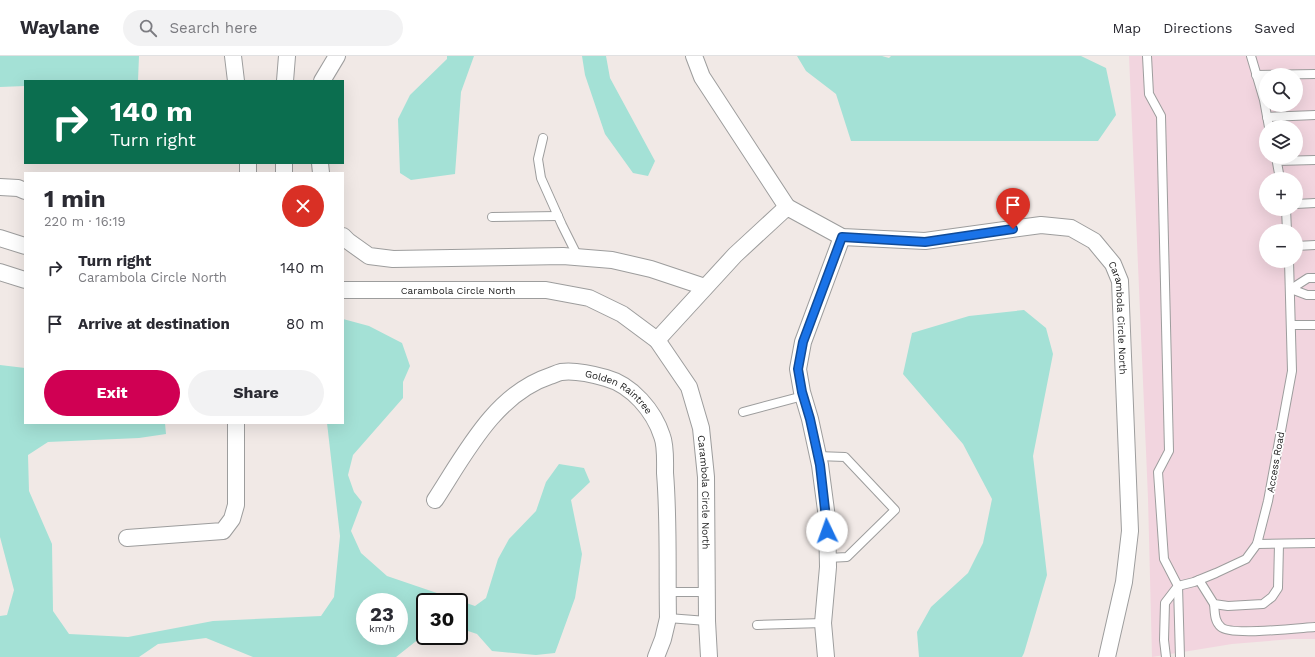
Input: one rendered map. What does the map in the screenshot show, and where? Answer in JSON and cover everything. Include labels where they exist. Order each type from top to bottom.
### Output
[{"type":"street","points":[[233,56],[236,80]]},
{"type":"street","points":[[282,56],[284,80]]},
{"type":"street","points":[[284,80],[287,56]]},
{"type":"street","points":[[323,80],[337,56]]},
{"type":"street","points":[[657,340],[735,254],[787,207],[702,77],[694,56]]},
{"type":"street","points":[[0,187],[18,188],[24,191]]},
{"type":"street","name":"Carambola Circle North","points":[[787,207],[842,237],[925,242],[1041,225],[1071,228],[1094,242],[1113,264],[1120,281],[1130,531],[1124,582],[1107,657]]},
{"type":"street","points":[[344,237],[348,242],[369,256],[393,259],[562,256],[612,260],[651,269],[705,287]]},
{"type":"street","points":[[826,657],[823,623],[828,558],[826,518],[818,456],[798,369],[803,342],[842,237]]},
{"type":"street","points":[[0,238],[24,246]]},
{"type":"street","points":[[0,272],[24,280]]},
{"type":"street","name":"Carambola Circle North","points":[[344,290],[546,290],[588,298],[622,314],[657,340],[689,387],[700,428],[706,477],[707,621],[709,657]]},
{"type":"street","name":"Golden Raintree","points":[[435,500],[482,429],[499,408],[520,391],[540,379],[561,372],[588,373],[613,380],[633,392],[651,413],[663,437],[666,483],[668,618],[663,639],[656,657]]},
{"type":"street","points":[[127,538],[223,531],[232,519],[236,505],[236,424]]},
{"type":"lane","points":[[1147,56],[1149,94],[1161,116],[1169,451],[1158,472],[1164,560],[1178,586],[1180,657]]},
{"type":"lane","points":[[1251,56],[1268,120]]},
{"type":"lane","points":[[1256,75],[1315,74]]},
{"type":"lane","points":[[1267,117],[1315,116]]},
{"type":"lane","points":[[543,138],[538,159],[541,178],[578,257]]},
{"type":"lane","points":[[1303,160],[1315,160]]},
{"type":"lane","points":[[1303,204],[1315,203]]},
{"type":"lane","points":[[492,217],[558,216]]},
{"type":"lane","points":[[1303,246],[1315,245]]},
{"type":"lane","name":"Access Road","points":[[1178,586],[1199,580],[1246,559],[1257,544],[1268,501],[1292,371],[1290,268]]},
{"type":"lane","points":[[1291,289],[1308,278],[1315,278]]},
{"type":"lane","points":[[1291,289],[1307,295],[1315,294]]},
{"type":"lane","points":[[1291,325],[1315,324]]},
{"type":"lane","points":[[743,412],[803,396]]},
{"type":"lane","points":[[818,456],[845,457],[895,510],[847,557],[828,558]]},
{"type":"lane","points":[[1257,544],[1315,543]]},
{"type":"lane","points":[[1214,604],[1228,606],[1263,604],[1272,597],[1278,588],[1279,544]]},
{"type":"lane","points":[[1199,580],[1214,604],[1215,619],[1221,628],[1231,631],[1260,631],[1315,627]]},
{"type":"lane","points":[[1166,657],[1164,640],[1164,604],[1178,586]]},
{"type":"lane","points":[[667,592],[707,592]]},
{"type":"lane","points":[[668,618],[707,621]]},
{"type":"lane","points":[[757,625],[823,623]]},
{"type":"shaded area","points":[[1129,56],[1315,56],[1315,639],[1292,639],[1232,644],[1152,657],[1148,498]]},
{"type":"water","points":[[0,56],[139,56],[138,80],[24,80],[24,86],[0,87]]},
{"type":"water","points":[[447,56],[474,56],[461,92],[455,174],[411,180],[400,173],[398,119],[410,95],[447,59]]},
{"type":"water","points":[[582,56],[606,56],[610,78],[655,161],[648,176],[633,173],[605,134],[585,75]]},
{"type":"water","points":[[797,56],[882,56],[889,58],[891,56],[1081,56],[1106,68],[1116,115],[1098,141],[851,141],[836,94],[806,71]]},
{"type":"water","points":[[1024,310],[1046,328],[1053,354],[1033,456],[1047,575],[1024,653],[1022,657],[919,657],[917,632],[931,607],[968,573],[983,543],[992,499],[963,444],[903,374],[912,333],[969,316]]},
{"type":"water","points":[[344,319],[369,326],[402,343],[410,366],[403,382],[403,398],[353,455],[348,475],[354,492],[362,502],[351,531],[361,553],[387,576],[437,593],[416,593],[416,641],[396,657],[253,657],[206,638],[158,644],[139,657],[0,657],[0,616],[7,615],[14,590],[0,537],[0,365],[24,368],[24,424],[165,424],[166,434],[139,438],[48,442],[28,455],[29,491],[52,544],[53,611],[69,634],[128,637],[213,621],[321,616],[334,597],[340,536],[327,424],[344,424]]},
{"type":"water","points":[[559,464],[584,468],[590,482],[571,500],[582,554],[575,598],[555,653],[536,655],[492,651],[477,634],[468,631],[468,604],[475,606],[486,598],[498,559],[509,539],[536,511],[546,482]]},
{"type":"route","points":[[827,531],[820,465],[810,419],[802,392],[798,369],[803,342],[842,237],[925,242],[1013,229]]}]
